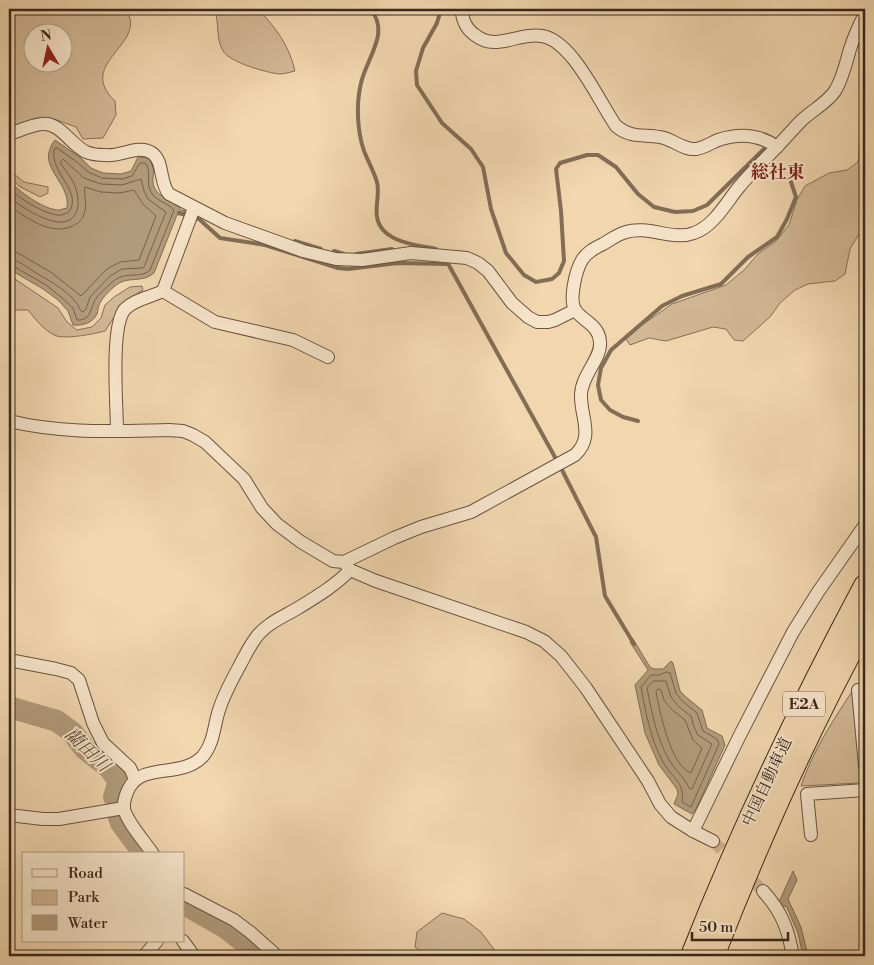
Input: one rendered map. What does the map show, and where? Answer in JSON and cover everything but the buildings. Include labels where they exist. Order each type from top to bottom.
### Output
[{"type":"highway","name":"中国自動車道","points":[[692,956],[744,833],[789,734],[865,586]]},
{"type":"highway","name":"中国自動車道","points":[[713,956],[801,752],[865,624]]},
{"type":"street","points":[[461,9],[463,20],[469,31],[480,39],[489,42],[504,42],[541,36],[553,40],[567,50],[616,126],[623,132],[637,136],[665,138],[687,149],[703,147],[738,135],[752,135],[769,141],[777,147]]},
{"type":"street","points":[[152,852],[126,815],[124,797],[135,779],[145,774],[192,766],[203,756],[210,744],[225,693],[254,640],[261,631],[306,603],[347,566],[394,538],[479,508],[575,455],[583,448],[586,439],[586,428],[581,395],[586,376],[600,350],[600,341],[599,333],[594,326],[575,310],[572,300],[579,266],[583,258],[593,249],[628,231],[681,235],[694,233],[709,224],[740,185],[801,120],[835,92],[865,14]]},
{"type":"street","points":[[9,134],[43,124],[51,125],[85,152],[103,156],[116,156],[138,149],[145,149],[154,154],[159,160],[164,188],[169,194],[194,208],[236,227],[303,251],[336,259],[362,260],[411,253],[467,258],[478,263],[488,271],[512,303],[537,322],[555,320],[575,310]]},
{"type":"street","points":[[118,431],[116,336],[120,315],[138,301],[163,291],[194,208]]},
{"type":"street","points":[[163,291],[215,322],[293,340],[328,357]]},
{"type":"street","points":[[9,421],[37,428],[61,431],[169,430],[193,434],[205,442],[234,468],[244,479],[262,508],[277,524],[309,547],[333,561],[402,590],[526,632],[544,641],[561,656],[586,688],[648,781],[660,804],[671,817],[712,841]]},
{"type":"street","points":[[693,831],[793,632],[818,592],[865,526]]},
{"type":"street","points":[[9,660],[71,673],[79,680],[94,723],[104,743],[130,768],[135,779]]},
{"type":"street","points":[[865,689],[858,690],[865,766]]},
{"type":"street","points":[[811,835],[807,794],[865,790]]},
{"type":"street","points":[[9,815],[42,820],[59,819],[124,808]]},
{"type":"street","points":[[763,890],[780,912],[788,932],[793,956]]},
{"type":"street","points":[[185,895],[234,920],[277,956]]},
{"type":"street","points":[[144,956],[156,942]]},
{"type":"street","points":[[185,942],[194,956]]},
{"type":"green space","points":[[9,9],[123,9],[130,18],[130,29],[105,67],[103,77],[105,89],[115,101],[116,115],[103,138],[83,139],[76,127],[54,119],[36,118],[9,126]]},
{"type":"green space","points":[[214,9],[258,9],[281,37],[295,71],[280,74],[266,72],[240,63],[227,55],[223,51],[219,40]]},
{"type":"green space","points":[[865,127],[865,224],[850,249],[845,274],[835,281],[808,284],[795,290],[780,303],[770,317],[743,341],[734,340],[726,329],[713,327],[666,341],[649,338],[630,345],[626,339],[642,325],[672,304],[726,285],[744,270],[758,254],[776,241],[789,225],[797,200],[805,186],[829,173],[847,170],[858,162],[860,132],[861,128]]},
{"type":"green space","points":[[9,170],[24,182],[48,187],[48,193],[40,197],[19,186],[9,176]]},
{"type":"green space","points":[[9,275],[58,308],[67,322],[77,330],[92,327],[101,318],[105,305],[130,287],[142,286],[143,290],[124,302],[105,331],[64,337],[50,333],[28,310],[9,310]]},
{"type":"green space","points":[[855,687],[860,783],[801,786],[818,747]]},
{"type":"green space","points":[[442,913],[464,919],[481,932],[499,956],[431,956],[426,955],[415,947],[417,932]]},
{"type":"water","points":[[55,140],[81,158],[91,168],[103,173],[121,174],[131,171],[138,157],[148,158],[153,167],[153,185],[155,189],[181,210],[185,211],[184,214],[177,215],[154,273],[145,278],[120,283],[103,298],[93,320],[80,325],[73,325],[68,311],[58,300],[9,269],[9,180],[18,189],[46,207],[59,210],[67,208],[67,198],[49,158],[50,150]]},
{"type":"water","points":[[633,639],[650,667],[663,669],[671,661],[673,663],[680,691],[702,710],[707,728],[722,736],[725,745],[692,814],[674,804],[678,794],[677,789],[659,765],[645,733],[635,685],[648,670],[630,642]]},
{"type":"water","points":[[793,871],[797,880],[788,899],[801,927],[808,956],[803,956],[798,933],[787,907],[780,905],[779,902]]},
{"type":"waterway","points":[[370,9],[376,18],[378,36],[361,83],[358,117],[364,151],[377,182],[377,217],[385,232],[392,237],[410,244],[436,249]]},
{"type":"waterway","points":[[441,9],[437,23],[423,48],[416,71],[417,85],[442,123],[471,149],[483,167],[491,209],[506,253],[524,275],[536,282],[552,279],[559,273],[564,261],[556,169],[560,163],[587,155],[598,155],[616,167],[638,194],[654,207],[675,212],[693,211],[707,205],[764,149]]},
{"type":"waterway","points":[[638,421],[623,417],[610,410],[601,400],[598,385],[601,368],[611,350],[662,306],[682,296],[721,284],[748,257],[777,237],[796,197],[791,182]]},
{"type":"waterway","points":[[179,213],[199,219],[220,238],[265,245],[338,268],[348,269],[398,263],[448,264]]},
{"type":"waterway","points":[[295,241],[321,249]]},
{"type":"waterway","points":[[356,254],[392,249]]},
{"type":"waterway","points":[[334,251],[344,254]]},
{"type":"waterway","points":[[446,260],[556,459]]},
{"type":"waterway","points":[[561,468],[596,537],[605,596],[634,644]]},
{"type":"waterway","name":"藺田川","points":[[9,707],[57,721],[72,732],[85,749],[109,768],[119,781],[114,797]]},
{"type":"waterway","name":"藺田川","points":[[118,814],[121,823],[143,852]]},
{"type":"waterway","name":"藺田川","points":[[185,905],[226,928],[261,956]]},
{"type":"tunnel","points":[[713,841],[763,891]]},
{"type":"district","name":"総社東","points":[[778,172]]}]
